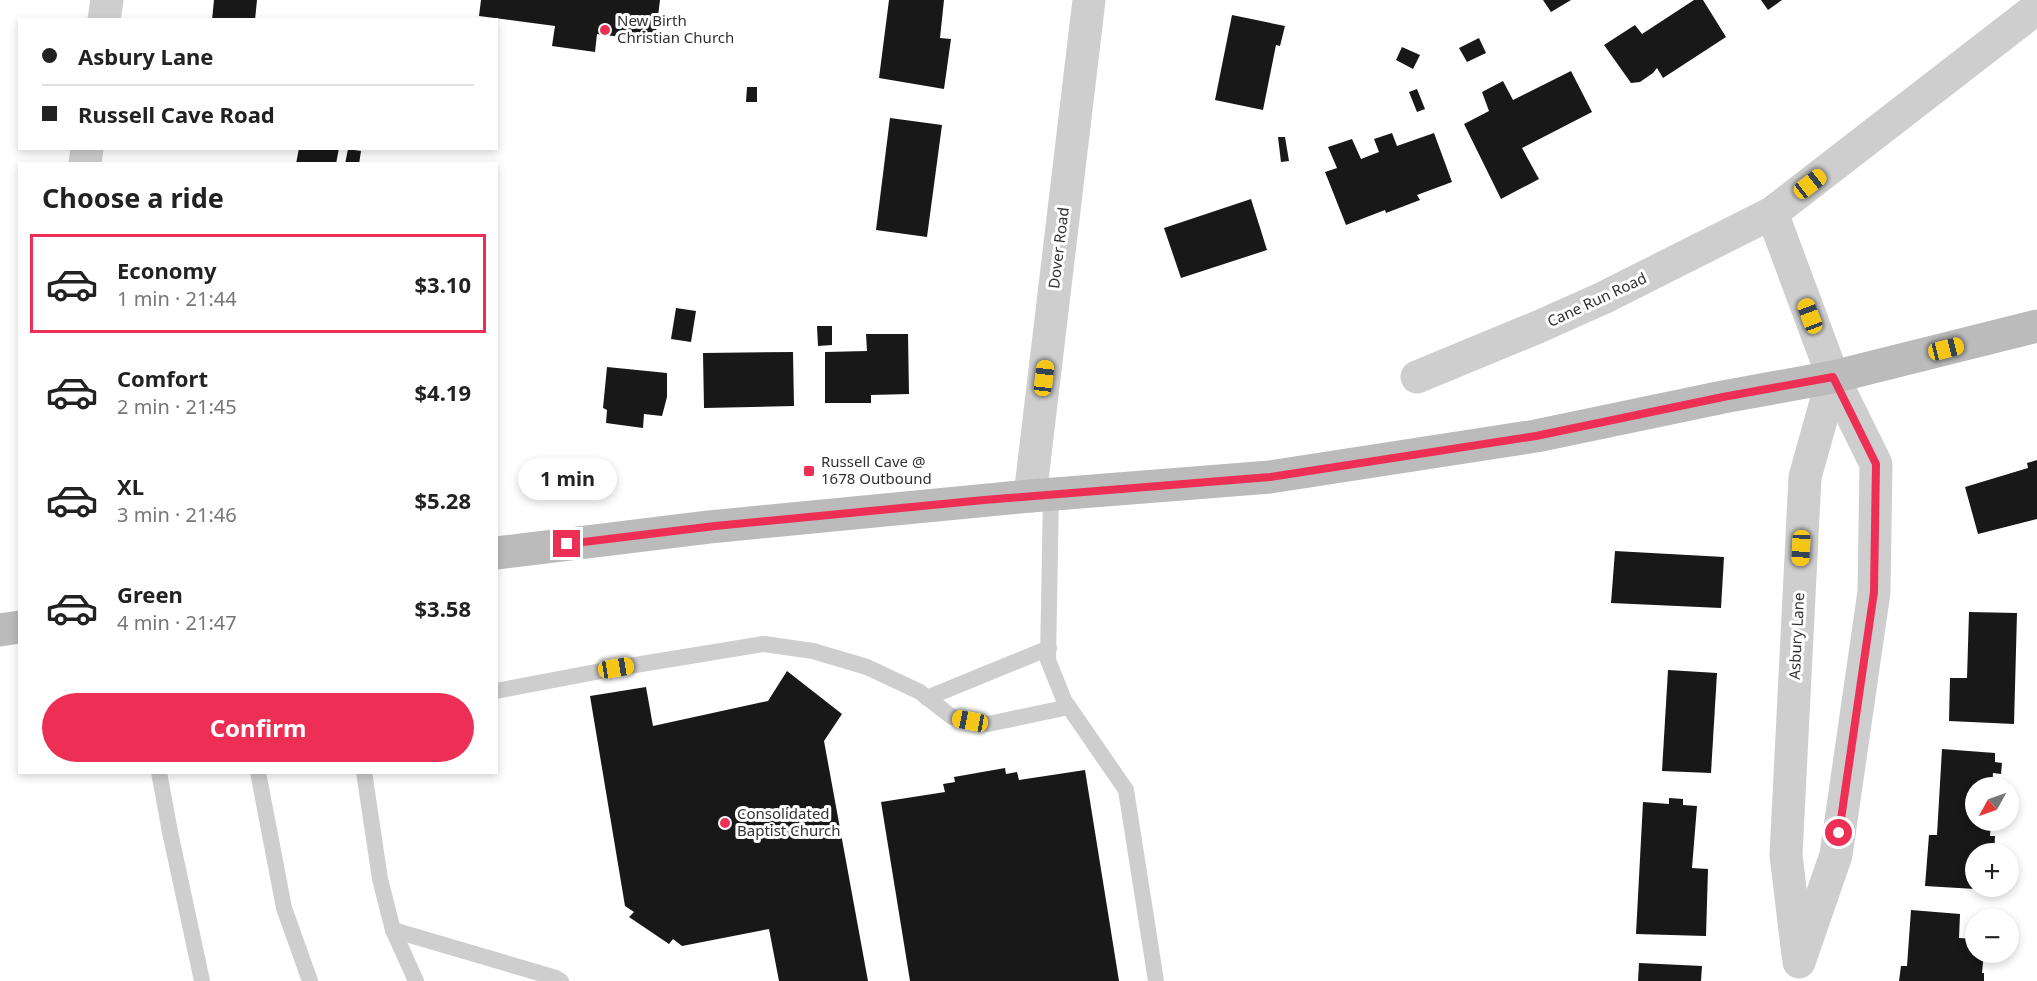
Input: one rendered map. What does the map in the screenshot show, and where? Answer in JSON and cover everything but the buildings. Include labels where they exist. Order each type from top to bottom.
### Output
[{"type":"main road","points":[[498,553],[709,527],[1040,495],[1270,477],[1536,436],[1723,397],[1833,377],[2037,326]]},
{"type":"main road","points":[[0,630],[18,627]]},
{"type":"street","points":[[104,18],[107,0]]},
{"type":"street","name":"Dover Road","points":[[1040,495],[1089,0]]},
{"type":"street","name":"Cane Run Road","points":[[1417,377],[1603,298],[1772,213],[2037,8]]},
{"type":"street","points":[[1772,213],[1833,377]]},
{"type":"street","name":"Asbury Lane","points":[[1798,971],[1786,855],[1805,477],[1833,377]]},
{"type":"street","name":"Asbury Lane","points":[[1798,971],[1836,855],[1874,592],[1876,464],[1833,377]]},
{"type":"lane","points":[[1040,495],[1048,660],[1064,700],[1126,790],[1156,981]]},
{"type":"lane","points":[[498,691],[616,668],[764,644],[813,651],[867,667],[920,692],[952,717],[988,724],[1069,707]]},
{"type":"lane","points":[[927,698],[1049,648]]},
{"type":"lane","points":[[159,774],[202,981]]},
{"type":"lane","points":[[258,774],[284,908],[310,981]]},
{"type":"lane","points":[[364,774],[380,879],[393,930],[416,981]]},
{"type":"lane","points":[[393,930],[561,981]]},
{"type":"place","name":"New Birth Christian Church","points":[[605,30]]},
{"type":"place","name":"Russell Cave @ 1678 Outbound","points":[[809,471]]},
{"type":"place","name":"Consolidated Baptist Church","points":[[725,823]]},
{"type":"route","points":[[567,544],[715,526],[984,500],[1270,477],[1536,436],[1723,397],[1833,377],[1876,464],[1874,592],[1839,833]]}]
